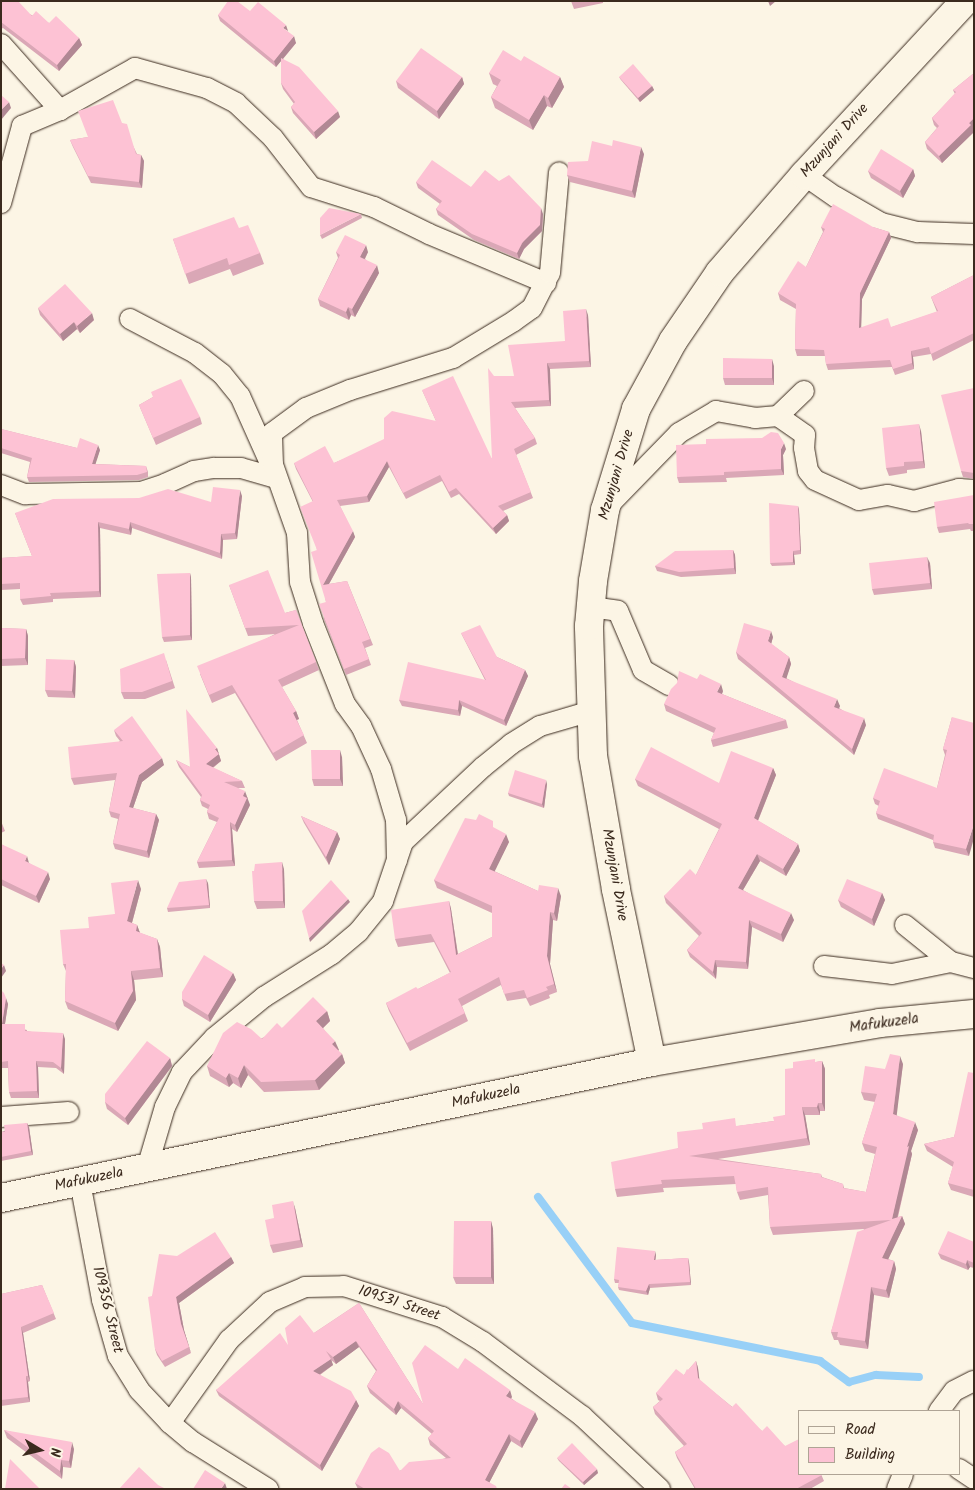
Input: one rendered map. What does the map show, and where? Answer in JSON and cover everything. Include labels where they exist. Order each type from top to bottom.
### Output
[{"type":"main road","name":"Mzunjani Drive","points":[[652,1062],[616,889],[593,756],[589,626],[605,510],[636,409],[673,341],[720,272],[804,175],[965,1]]},
{"type":"main road","name":"Mafukuzela","points":[[1,1198],[652,1062],[880,1024],[974,1014]]},
{"type":"street","points":[[1,44],[60,110]]},
{"type":"street","points":[[1,203],[22,126],[60,110],[135,68],[207,88],[236,103],[266,132],[311,188],[374,207],[428,234],[546,283]]},
{"type":"street","points":[[276,478],[273,465],[272,433],[306,408],[350,390],[453,358],[532,308],[550,273],[559,172]]},
{"type":"street","points":[[804,175],[836,197],[880,223],[918,232],[974,234]]},
{"type":"street","points":[[130,320],[195,353],[222,374],[240,396],[285,496],[297,533],[300,582],[312,623],[345,704],[361,726],[381,769],[396,820],[397,860]]},
{"type":"street","points":[[605,510],[680,433],[716,412],[755,418],[778,416],[804,391]]},
{"type":"street","points":[[778,416],[805,435],[804,448],[808,471],[815,480],[859,500],[888,495],[914,501],[959,489],[974,490]]},
{"type":"street","points":[[1,485],[25,494],[141,492],[166,484],[194,471],[214,468],[241,468],[276,478]]},
{"type":"street","points":[[591,607],[618,611],[643,670],[669,685]]},
{"type":"street","points":[[146,1168],[165,1106],[182,1072],[214,1038],[264,997],[332,954],[359,931],[383,900],[403,842],[483,767],[511,744],[540,726],[591,711]]},
{"type":"street","points":[[905,925],[951,962],[974,968]]},
{"type":"street","points":[[824,966],[892,974],[951,962]]},
{"type":"street","points":[[1,1116],[68,1112]]},
{"type":"street","name":"109356 Street","points":[[80,1182],[102,1300],[118,1356],[140,1390],[170,1423],[193,1442],[268,1489]]},
{"type":"street","name":"109531 Street","points":[[170,1423],[229,1340],[270,1302],[305,1287],[344,1286],[442,1317],[483,1342],[582,1416],[660,1489]]},
{"type":"street","points":[[939,1410],[954,1391],[974,1381]]},
{"type":"street","points":[[960,1470],[974,1478]]},
{"type":"street","points":[[897,1489],[903,1475]]},
{"type":"building","points":[[1,1],[18,1],[32,16],[36,11],[49,23],[56,16],[79,38],[57,65],[1,22]]},
{"type":"building","points":[[228,1],[237,1],[250,11],[258,2],[286,25],[283,28],[294,36],[274,61],[218,15]]},
{"type":"building","points":[[421,48],[462,77],[437,111],[396,81]]},
{"type":"building","points":[[503,50],[521,61],[524,56],[560,77],[548,98],[544,95],[529,120],[491,97],[501,80],[489,73]]},
{"type":"building","points":[[281,58],[299,67],[338,111],[314,132],[291,107],[295,102],[281,83]]},
{"type":"building","points":[[633,64],[652,86],[638,98],[619,77]]},
{"type":"building","points":[[974,73],[974,118],[969,123],[971,125],[939,156],[925,142],[939,126],[932,118],[956,92],[953,90]]},
{"type":"building","points":[[1,95],[9,102],[1,110]]},
{"type":"building","points":[[113,100],[122,123],[127,124],[136,154],[141,155],[139,182],[88,176],[70,140],[88,137],[78,111]]},
{"type":"building","points":[[613,140],[641,147],[632,191],[567,175],[568,162],[588,161],[592,141],[612,146]]},
{"type":"building","points":[[881,149],[913,169],[900,191],[868,171]]},
{"type":"building","points":[[432,160],[471,187],[485,170],[499,181],[509,175],[541,208],[540,225],[522,243],[517,253],[472,234],[436,209],[442,201],[416,182]]},
{"type":"building","points":[[833,204],[873,227],[889,232],[860,293],[859,328],[888,318],[891,327],[938,311],[931,297],[974,275],[974,333],[931,354],[929,347],[911,351],[912,363],[893,369],[890,360],[826,364],[824,350],[795,349],[796,304],[778,293],[798,261],[806,267],[825,229],[821,227]]},
{"type":"building","points":[[329,208],[361,214],[320,235],[320,218]]},
{"type":"building","points":[[234,217],[239,228],[248,225],[260,253],[229,265],[227,258],[185,274],[173,239]]},
{"type":"building","points":[[345,235],[366,245],[360,257],[377,265],[352,309],[348,307],[346,312],[318,299],[340,255],[336,252]]},
{"type":"building","points":[[65,284],[92,313],[77,326],[74,322],[60,334],[38,308]]},
{"type":"building","points":[[586,309],[589,361],[547,363],[549,400],[511,402],[535,438],[514,449],[531,492],[498,506],[507,515],[493,528],[456,488],[449,492],[440,475],[403,493],[387,461],[367,496],[337,500],[353,531],[323,585],[347,581],[370,639],[362,642],[369,659],[344,669],[319,604],[326,602],[311,552],[317,550],[300,507],[313,501],[294,463],[325,446],[334,463],[384,439],[384,418],[392,411],[436,421],[422,390],[453,376],[492,459],[488,368],[494,376],[514,376],[508,345],[565,341],[563,311]]},
{"type":"building","points":[[723,358],[772,359],[772,378],[723,378]]},
{"type":"building","points":[[181,379],[200,417],[153,438],[139,405],[153,397],[151,392]]},
{"type":"building","points":[[974,388],[974,473],[961,471],[941,395]]},
{"type":"building","points":[[919,424],[923,461],[904,462],[904,466],[886,468],[882,428]]},
{"type":"building","points":[[1,429],[77,448],[80,438],[98,445],[92,464],[146,466],[147,472],[137,475],[27,477],[32,458],[1,448]]},
{"type":"building","points":[[771,432],[778,433],[784,443],[781,449],[781,469],[724,472],[724,475],[677,477],[676,445],[706,444],[706,439],[762,438]]},
{"type":"building","points":[[213,487],[240,490],[235,533],[221,534],[220,553],[130,522],[129,529],[98,522],[99,591],[50,593],[51,596],[20,599],[20,583],[1,584],[1,558],[32,556],[15,513],[53,499],[139,498],[168,489],[211,502]]},
{"type":"building","points":[[974,495],[974,524],[937,527],[934,502]]},
{"type":"building","points":[[769,503],[798,506],[800,550],[793,551],[793,562],[770,563]]},
{"type":"building","points":[[733,550],[734,568],[679,572],[655,566],[675,551]]},
{"type":"building","points":[[927,557],[930,583],[872,589],[869,563]]},
{"type":"building","points":[[268,570],[285,613],[296,610],[316,662],[278,680],[296,711],[293,713],[304,735],[273,753],[232,685],[209,695],[197,666],[299,625],[245,628],[229,585]]},
{"type":"building","points":[[190,573],[190,635],[162,637],[157,574]]},
{"type":"building","points":[[744,623],[771,631],[768,641],[789,657],[782,677],[837,699],[834,707],[864,718],[852,749],[736,652]]},
{"type":"building","points":[[480,625],[497,657],[525,670],[504,720],[459,700],[458,710],[399,700],[408,662],[486,680],[461,633]]},
{"type":"building","points":[[1,628],[26,629],[25,658],[1,659]]},
{"type":"building","points":[[164,653],[172,681],[142,692],[121,692],[120,669]]},
{"type":"building","points":[[46,659],[74,660],[72,691],[45,690]]},
{"type":"building","points":[[679,671],[697,679],[700,674],[721,684],[717,692],[786,720],[711,740],[716,728],[664,704],[671,689],[677,683]]},
{"type":"building","points":[[186,709],[217,748],[215,749],[219,754],[206,764],[242,781],[224,782],[245,791],[243,796],[247,798],[235,825],[230,822],[232,860],[197,862],[219,818],[207,812],[210,805],[200,800],[202,795],[176,760],[190,767]]},
{"type":"building","points":[[132,716],[162,758],[139,775],[129,807],[156,814],[147,851],[113,843],[120,814],[109,811],[117,773],[71,778],[68,747],[123,741],[114,730]]},
{"type":"building","points":[[952,717],[974,723],[974,824],[966,849],[933,842],[934,835],[876,813],[880,801],[873,798],[884,768],[937,788],[947,750],[943,749]]},
{"type":"building","points":[[651,747],[719,783],[731,751],[773,768],[754,818],[798,844],[783,869],[757,854],[738,888],[791,913],[781,934],[749,920],[746,962],[715,960],[713,972],[687,950],[702,933],[664,896],[690,869],[696,875],[722,824],[635,779]]},
{"type":"building","points":[[311,750],[340,750],[340,779],[312,779]]},
{"type":"building","points":[[515,770],[546,780],[542,804],[508,793]]},
{"type":"building","points":[[479,814],[493,821],[493,827],[506,834],[489,869],[538,891],[539,885],[558,888],[554,913],[550,912],[547,956],[554,984],[546,987],[548,990],[527,998],[524,990],[504,994],[499,977],[458,999],[465,1013],[407,1043],[386,1003],[416,987],[418,989],[451,972],[431,934],[395,939],[391,910],[449,901],[456,955],[492,937],[492,906],[434,880],[465,818],[476,820]]},
{"type":"building","points":[[301,816],[337,832],[326,857]]},
{"type":"building","points":[[1,844],[27,856],[25,861],[48,872],[36,896],[1,879]]},
{"type":"building","points":[[282,862],[283,901],[254,901],[252,871],[254,871],[255,864]]},
{"type":"building","points":[[206,879],[209,905],[167,908],[179,882]]},
{"type":"building","points":[[847,879],[882,893],[872,919],[838,900]]},
{"type":"building","points":[[138,880],[127,921],[137,925],[136,931],[157,939],[160,968],[131,971],[133,991],[115,1023],[65,1001],[66,964],[63,964],[60,930],[89,928],[88,917],[115,914],[111,883]]},
{"type":"building","points":[[331,880],[348,899],[309,938],[302,911]]},
{"type":"building","points":[[204,955],[233,973],[208,1015],[182,999],[182,992]]},
{"type":"building","points":[[1,990],[6,998],[2,1024],[25,1024],[25,1031],[63,1033],[61,1068],[53,1062],[36,1061],[37,1091],[9,1092],[8,1061],[1,1062]]},
{"type":"building","points":[[313,997],[327,1011],[316,1021],[335,1041],[332,1044],[342,1054],[315,1080],[261,1082],[244,1065],[238,1078],[229,1073],[226,1078],[207,1066],[223,1033],[237,1022],[251,1029],[262,1039],[277,1023],[282,1028]]},
{"type":"building","points":[[147,1041],[170,1058],[125,1118],[105,1102],[105,1094]]},
{"type":"building","points":[[890,1054],[900,1056],[893,1114],[915,1122],[907,1147],[909,1146],[892,1219],[902,1216],[882,1258],[894,1261],[886,1290],[871,1287],[865,1341],[837,1337],[838,1332],[831,1332],[857,1232],[891,1220],[770,1227],[768,1187],[737,1192],[734,1176],[661,1180],[662,1184],[615,1189],[611,1162],[678,1148],[677,1132],[703,1129],[702,1123],[735,1118],[736,1126],[774,1121],[773,1117],[785,1115],[785,1069],[793,1068],[793,1062],[815,1059],[815,1062],[822,1061],[822,1103],[818,1103],[817,1107],[802,1107],[807,1138],[689,1156],[821,1174],[821,1177],[843,1184],[843,1188],[866,1192],[877,1147],[862,1143],[877,1094],[861,1092],[865,1066],[885,1069]]},
{"type":"building","points":[[968,1072],[974,1073],[974,1190],[948,1183],[954,1162],[924,1144],[954,1137]]},
{"type":"building","points":[[27,1123],[31,1151],[1,1157],[1,1132],[5,1132],[4,1125]]},
{"type":"building","points":[[293,1201],[300,1240],[270,1245],[265,1220],[274,1218],[272,1205]]},
{"type":"building","points":[[454,1221],[491,1221],[491,1277],[453,1277]]},
{"type":"building","points":[[948,1231],[974,1242],[974,1263],[967,1260],[966,1264],[938,1253]]},
{"type":"building","points":[[215,1232],[231,1257],[176,1297],[181,1324],[189,1347],[162,1361],[155,1349],[148,1297],[152,1296],[159,1254],[177,1256]]},
{"type":"building","points":[[617,1247],[655,1251],[654,1260],[688,1258],[690,1282],[649,1284],[646,1291],[618,1287],[619,1280],[614,1279]]},
{"type":"building","points":[[42,1285],[54,1313],[21,1327],[28,1376],[26,1376],[28,1397],[1,1400],[1,1294]]},
{"type":"building","points":[[359,1303],[423,1404],[412,1363],[425,1345],[458,1369],[465,1358],[510,1390],[506,1396],[535,1412],[520,1441],[509,1434],[485,1480],[496,1486],[497,1489],[365,1489],[355,1483],[371,1453],[379,1447],[389,1453],[400,1471],[409,1462],[451,1458],[428,1438],[434,1431],[398,1401],[394,1409],[367,1386],[377,1370],[356,1341],[333,1357],[326,1351],[331,1359],[313,1371],[351,1391],[356,1400],[320,1465],[216,1390],[280,1333],[288,1345],[285,1328],[300,1315],[314,1333]]},
{"type":"building","points":[[696,1361],[698,1378],[732,1407],[736,1403],[762,1431],[767,1426],[785,1446],[798,1440],[798,1475],[822,1475],[796,1489],[696,1489],[675,1452],[687,1444],[653,1407],[663,1399],[656,1393],[676,1369],[684,1375]]},
{"type":"building","points":[[4,1430],[72,1442],[69,1461],[61,1460],[60,1471]]},
{"type":"building","points":[[572,1443],[597,1469],[583,1482],[557,1458]]},
{"type":"building","points":[[10,1459],[40,1489],[5,1489]]},
{"type":"building","points":[[139,1467],[158,1485],[166,1489],[119,1489]]},
{"type":"building","points":[[205,1470],[225,1483],[221,1489],[193,1489]]},
{"type":"building","points":[[565,1484],[572,1489],[561,1489]]},
{"type":"waterway","points":[[538,1197],[632,1323],[820,1361],[849,1382],[876,1375],[919,1377]]}]
